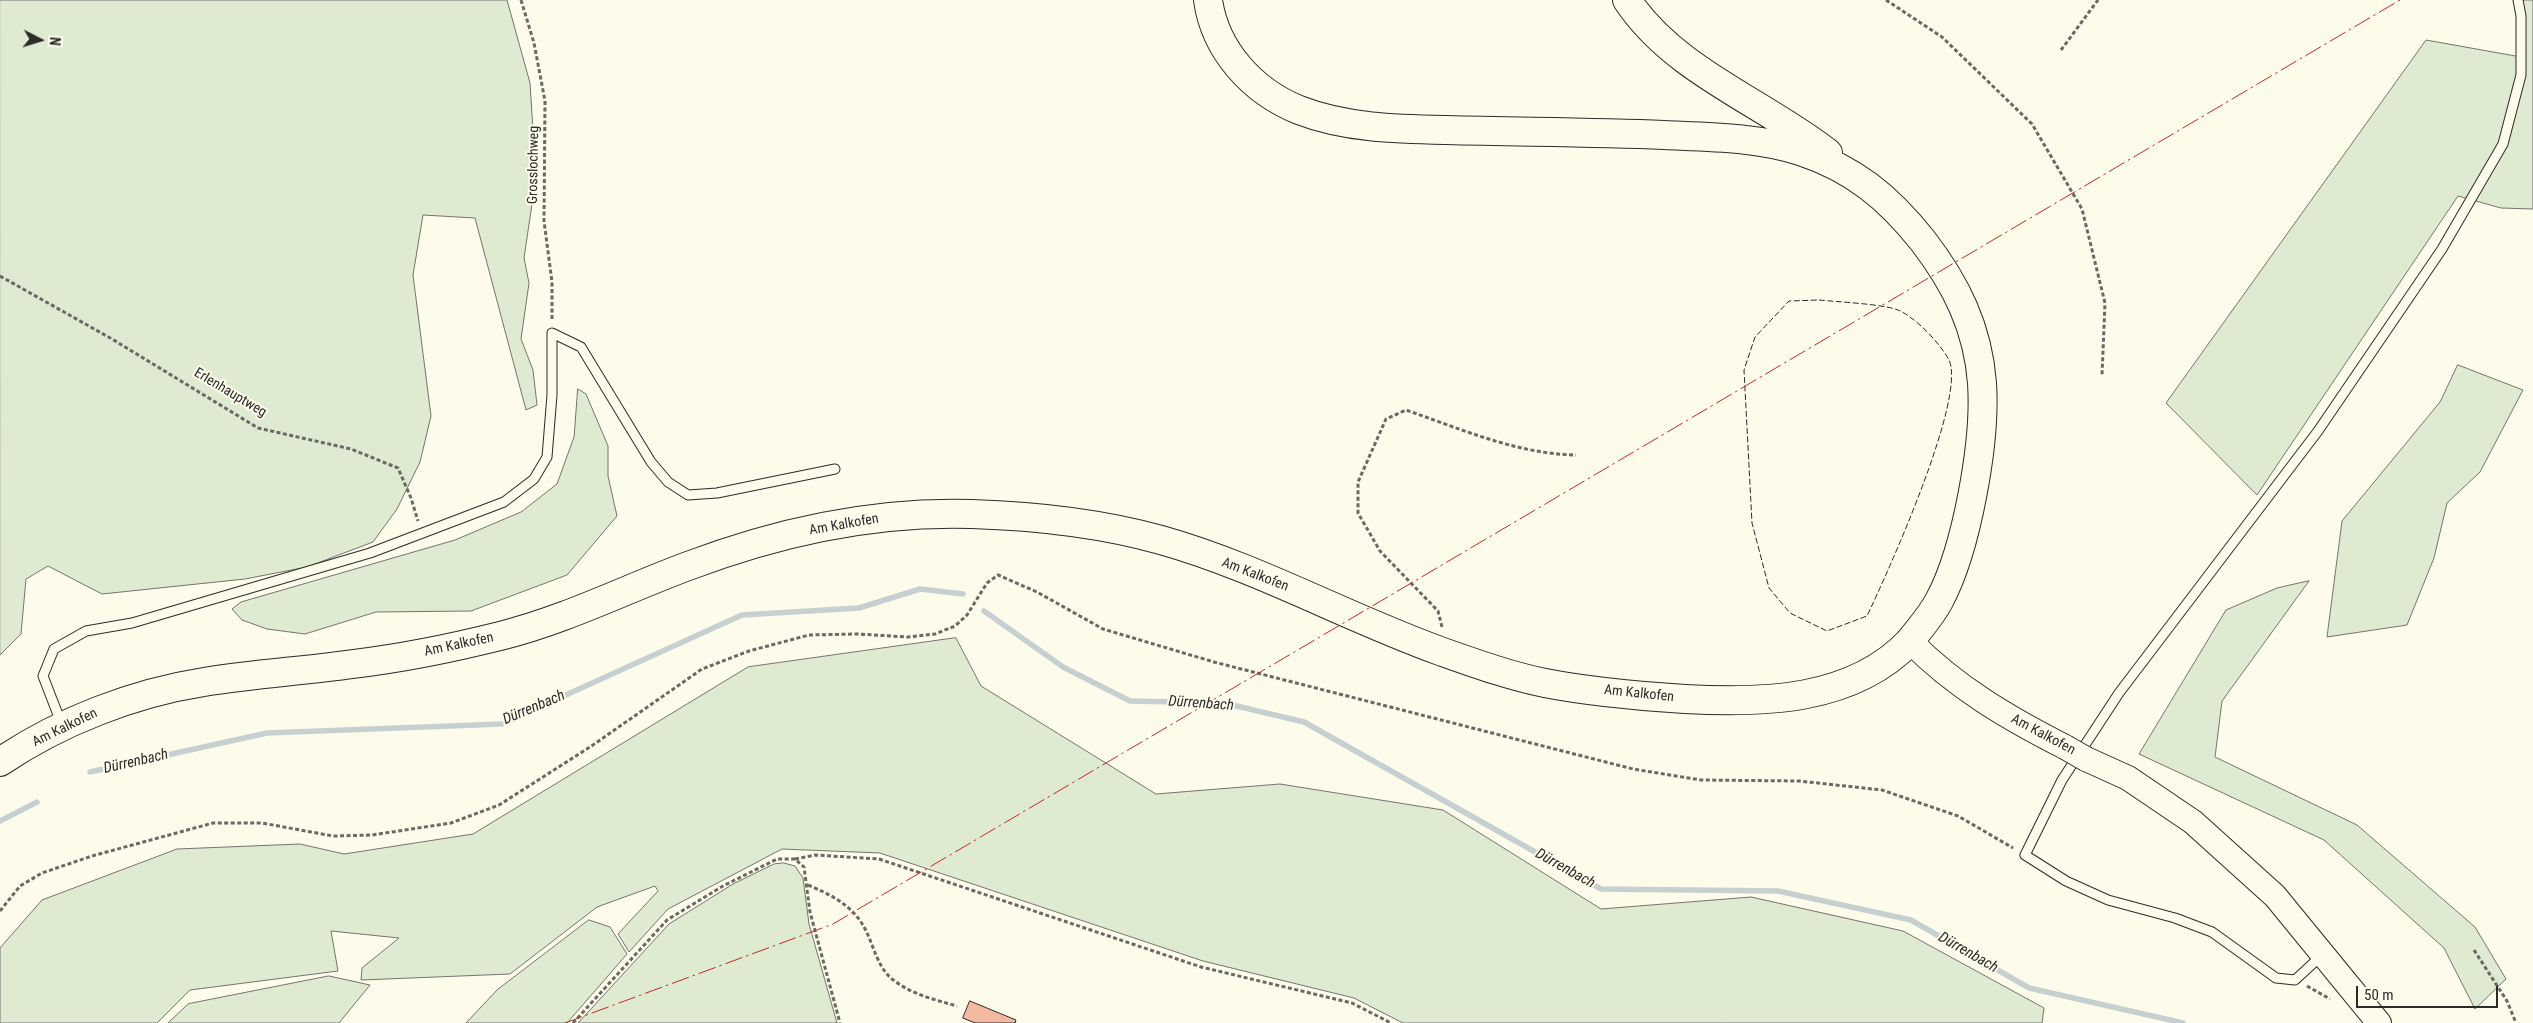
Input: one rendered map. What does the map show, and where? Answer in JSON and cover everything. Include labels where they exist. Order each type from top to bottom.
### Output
[{"type":"main road","points":[[1208,0],[1210,15],[1223,46],[1242,73],[1267,92],[1297,109],[1327,119],[1365,126],[1411,129],[1731,138],[1798,150],[1831,162],[1860,179]]},
{"type":"main road","points":[[1627,0],[1652,31],[1696,67],[1799,130],[1899,211],[1952,282],[1966,310],[1976,342],[1983,399],[1982,425],[1976,470],[1955,562],[1939,601],[1910,641]]},
{"type":"main road","name":"Am Kalkofen","points":[[0,762],[63,727],[113,705],[158,691],[204,682],[408,656],[508,634],[740,548],[786,535],[872,519],[967,514],[1023,517],[1085,524],[1160,540],[1290,588],[1442,652],[1542,682],[1638,696],[1763,701],[1815,693],[1850,680],[1897,655],[1910,641]]},
{"type":"street","name":"Am Kalkofen","points":[[1910,641],[1932,664],[1969,692],[2020,724],[2128,778],[2193,822],[2276,896],[2379,1023]]},
{"type":"lane","points":[[2323,954],[2295,980],[2276,978],[2212,932],[2175,918],[2108,900],[2066,881],[2025,855],[2062,780],[2119,693],[2318,431],[2442,249],[2499,152],[2503,144],[2521,75],[2521,16],[2518,0]]},
{"type":"lane","points":[[63,727],[44,676],[54,649],[86,631],[132,623],[370,553],[504,502],[534,479],[547,457],[552,395],[552,333],[581,347],[651,462],[668,482],[688,494],[717,493],[835,469]]},
{"type":"path","name":"Grosslochweg","points":[[521,0],[534,43],[546,101],[544,221],[552,282],[552,333]]},
{"type":"path","points":[[1886,0],[1942,37],[2032,124],[2082,208],[2105,304],[2102,374]]},
{"type":"path","points":[[2062,50],[2098,0]]},
{"type":"path","name":"Erlenhauptweg","points":[[0,276],[112,339],[258,428],[351,449],[398,468],[411,498],[421,534]]},
{"type":"path","points":[[1442,652],[1445,639],[1438,611],[1380,551],[1358,513],[1358,482],[1386,419],[1406,410],[1490,440],[1547,455],[1576,455]]},
{"type":"path","points":[[0,910],[20,886],[42,872],[92,856],[213,823],[262,823],[333,836],[372,835],[451,823],[499,805],[590,747],[702,670],[749,651],[809,635],[857,634],[908,637],[935,634],[955,626],[967,615],[986,583],[998,575],[1037,592],[1103,629],[1214,662],[1632,769],[1701,780],[1799,781],[1882,790],[1958,816],[2025,855]]},
{"type":"path","points":[[573,1023],[667,920],[723,886],[777,860],[815,855],[879,859],[1201,967],[1352,1003],[1391,1023]]},
{"type":"path","points":[[794,859],[804,867],[808,885],[810,912],[840,1023]]},
{"type":"path","points":[[808,885],[838,899],[862,923],[878,960],[894,981],[919,995],[957,1006]]},
{"type":"path","points":[[2474,950],[2507,1001],[2516,1023]]},
{"type":"path","points":[[2295,980],[2334,1002]]},
{"type":"green space","points":[[0,0],[507,0],[530,83],[536,177],[524,258],[529,283],[521,339],[533,370],[537,405],[526,410],[475,218],[423,215],[413,275],[431,416],[420,462],[397,509],[373,542],[307,567],[245,579],[102,594],[48,566],[26,579],[21,634],[0,655]]},
{"type":"green space","points":[[2523,0],[2533,0],[2533,209],[2501,208],[2458,196],[2257,495],[2166,403],[2426,40],[2521,57]]},
{"type":"green space","points":[[2458,365],[2523,390],[2480,472],[2447,503],[2434,558],[2407,625],[2327,637],[2342,521],[2440,402]]},
{"type":"green space","points":[[578,389],[586,394],[608,446],[608,476],[617,516],[567,575],[471,611],[376,612],[305,634],[267,629],[242,620],[232,609],[241,602],[455,540],[521,512],[557,484],[574,437]]},
{"type":"green space","points":[[2309,581],[2222,701],[2215,757],[2357,825],[2475,927],[2506,979],[2475,1009],[2444,948],[2324,840],[2139,754],[2226,610],[2277,588]]},
{"type":"green space","points":[[956,638],[981,686],[1156,794],[1280,784],[1443,810],[1601,909],[1751,897],[1903,931],[2044,1008],[2042,1023],[1403,1023],[1354,998],[1203,961],[880,853],[782,849],[668,909],[629,952],[618,934],[658,891],[655,886],[597,907],[510,974],[361,980],[362,968],[399,938],[331,931],[338,971],[190,990],[157,1023],[0,1023],[0,948],[42,900],[177,849],[300,844],[344,854],[473,834],[748,667]]},
{"type":"green space","points":[[784,863],[795,866],[803,878],[809,924],[837,1023],[578,1023],[669,924],[733,884],[774,864]]},
{"type":"green space","points":[[589,920],[610,927],[627,954],[567,1023],[466,1023],[497,990]]},
{"type":"green space","points":[[329,976],[370,985],[339,1023],[168,1023],[188,1004]]},
{"type":"building","points":[[970,1001],[1016,1020],[1015,1023],[975,1023],[963,1018]]},
{"type":"waterway","name":"Dürrenbach","points":[[90,772],[267,733],[502,724],[742,615],[859,608],[920,589],[963,594]]},
{"type":"waterway","name":"Dürrenbach","points":[[984,611],[1063,667],[1130,701],[1224,703],[1304,722],[1601,889],[1778,891],[1911,920],[2029,988],[2183,1023]]},
{"type":"waterway","name":"Dürrenbach","points":[[0,821],[37,802]]},
{"type":"fence","points":[[1819,300],[1882,306],[1905,313],[1926,331],[1945,353],[1949,360],[1951,380],[1947,410],[1936,447],[1891,564],[1867,616],[1827,631],[1790,613],[1769,588],[1752,523],[1744,370],[1755,337],[1789,301],[1819,300]]},
{"type":"power","points":[[565,1023],[833,924],[2400,0]]}]
